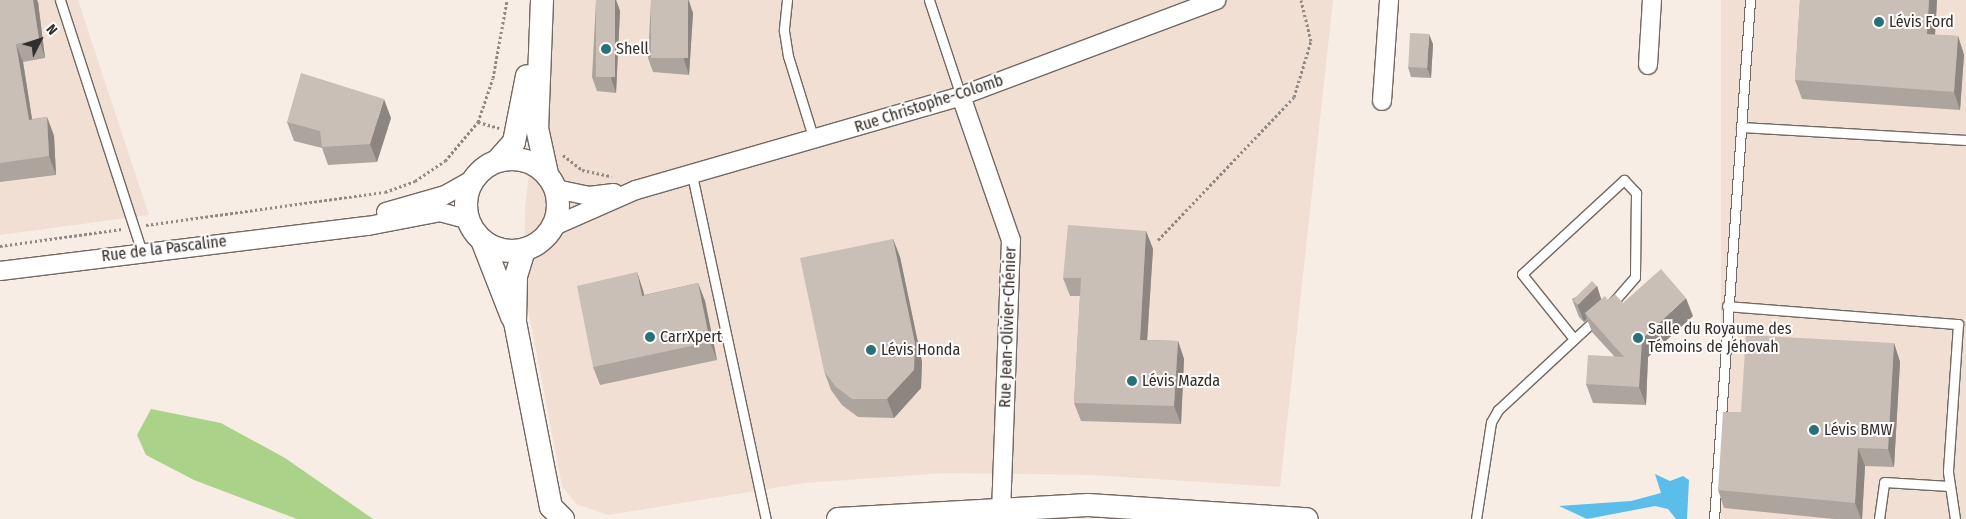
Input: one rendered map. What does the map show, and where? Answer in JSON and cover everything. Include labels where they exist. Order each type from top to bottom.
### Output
[{"type":"street","points":[[482,240],[499,250],[524,250],[540,242],[554,226],[559,206],[537,128],[536,57],[542,0]]},
{"type":"street","name":"Rue Christophe-Colomb","points":[[551,182],[590,196],[636,190],[692,175],[961,96],[1217,0]]},
{"type":"street","points":[[1382,101],[1389,0]]},
{"type":"street","points":[[1648,65],[1652,0]]},
{"type":"street","points":[[536,57],[526,77],[514,142],[497,161],[472,180],[465,205],[469,220],[482,240],[515,322],[551,507],[562,519]]},
{"type":"street","name":"Rue Jean-Olivier-Chénier","points":[[961,96],[1011,240],[1001,508]]},
{"type":"street","points":[[497,161],[523,159],[551,182]]},
{"type":"street","name":"Rue de la Pascaline","points":[[328,228],[445,195],[472,180]]},
{"type":"street","name":"Rue Christophe-Colomb","points":[[554,226],[636,190]]},
{"type":"street","name":"Rue de la Pascaline","points":[[0,271],[440,212],[469,220]]},
{"type":"street","points":[[515,322],[516,277],[524,250]]},
{"type":"street","points":[[838,519],[1001,508],[1088,505],[1307,519]]},
{"type":"lane","points":[[60,0],[142,252]]},
{"type":"lane","points":[[787,0],[784,31],[788,56],[814,140]]},
{"type":"lane","points":[[929,0],[961,96]]},
{"type":"lane","points":[[1717,519],[1728,306],[1750,0]]},
{"type":"lane","points":[[1741,127],[1966,140]]},
{"type":"lane","points":[[692,175],[766,519]]},
{"type":"lane","points":[[1476,519],[1492,422],[1498,410],[1574,339],[1636,277],[1636,193],[1624,180],[1522,274],[1574,339]]},
{"type":"lane","points":[[1728,306],[1958,324],[1949,486],[1955,519]]},
{"type":"lane","points":[[1879,519],[1884,482],[1949,486]]},
{"type":"path","points":[[0,246],[385,192],[415,181],[445,161],[478,122],[494,78],[507,0]]},
{"type":"path","points":[[1158,240],[1294,97],[1311,41],[1301,0]]},
{"type":"shaded area","points":[[0,0],[78,0],[149,215],[0,235]]},
{"type":"shaded area","points":[[550,0],[1333,0],[1280,487],[1092,475],[945,473],[805,483],[608,515],[576,504],[562,486],[524,288],[525,208]]},
{"type":"shaded area","points":[[1721,0],[1966,0],[1966,519],[1721,519]]},
{"type":"green space","points":[[151,409],[221,423],[285,458],[373,519],[297,519],[194,480],[146,455],[137,435]]},
{"type":"water","points":[[1655,474],[1670,481],[1683,476],[1689,480],[1687,519],[1676,519],[1668,509],[1655,506],[1587,519],[1559,506],[1631,501],[1661,493]]},
{"type":"building","points":[[0,0],[33,0],[39,39],[16,44],[29,120],[47,117],[49,156],[0,163]]},
{"type":"building","points":[[596,0],[615,0],[615,77],[596,77]]},
{"type":"building","points":[[651,0],[688,0],[688,58],[651,58]]},
{"type":"building","points":[[1800,0],[1929,0],[1927,34],[1958,36],[1954,92],[1795,80]]},
{"type":"building","points":[[1410,33],[1429,34],[1427,68],[1408,67]]},
{"type":"building","points":[[301,73],[384,99],[370,144],[322,147],[320,131],[287,122]]},
{"type":"building","points":[[1068,225],[1146,231],[1140,340],[1178,341],[1174,406],[1074,403],[1081,278],[1063,278]]},
{"type":"building","points":[[893,239],[915,343],[914,370],[887,399],[852,399],[836,387],[824,371],[800,258]]},
{"type":"building","points":[[1661,269],[1686,298],[1642,339],[1639,387],[1586,384],[1588,355],[1624,357],[1585,313],[1605,296],[1608,300],[1615,294],[1623,303]]},
{"type":"building","points":[[637,272],[642,296],[698,283],[710,342],[593,367],[577,286]]},
{"type":"building","points":[[1592,281],[1597,286],[1578,305],[1573,300]]},
{"type":"building","points":[[1746,335],[1894,343],[1888,449],[1858,448],[1855,503],[1718,490],[1723,412],[1741,412]]},
{"type":"place","name":"Lévis Ford","points":[[1879,22]]},
{"type":"place","name":"Shell","points":[[606,49]]},
{"type":"place","name":"CarrXpert","points":[[650,337]]},
{"type":"place","name":"Salle du Royaume des Témoins de Jéhovah","points":[[1638,338]]},
{"type":"place","name":"Lévis Honda","points":[[871,350]]},
{"type":"place","name":"Lévis Mazda","points":[[1132,381]]},
{"type":"place","name":"Lévis BMW","points":[[1814,430]]}]
